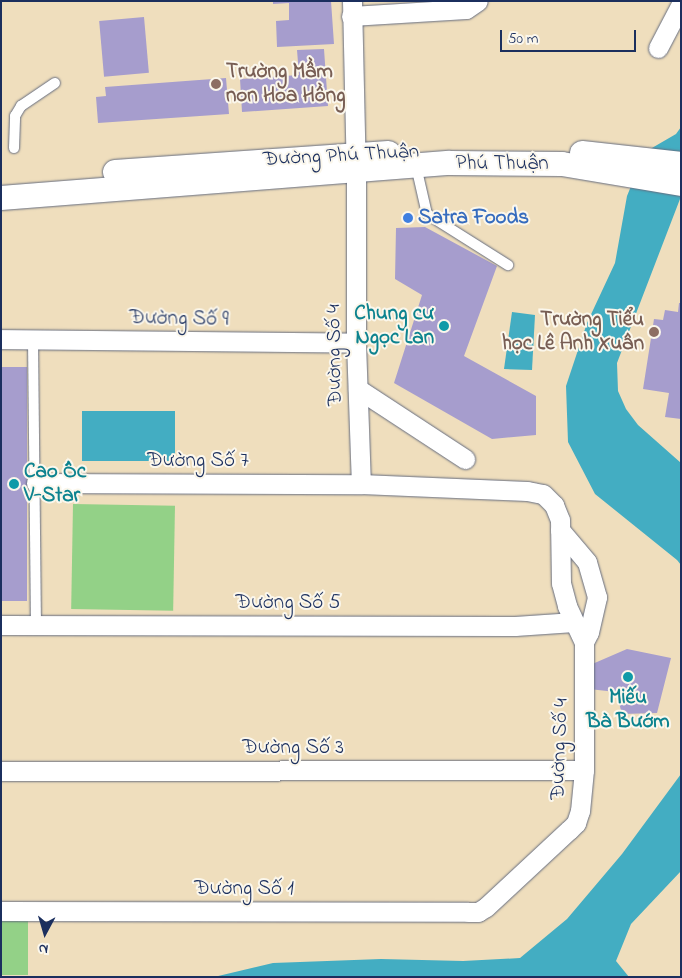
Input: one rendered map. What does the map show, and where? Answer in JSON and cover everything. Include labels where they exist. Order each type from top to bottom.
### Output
[{"type":"street","points":[[352,8],[466,9],[478,1]]},
{"type":"street","points":[[658,48],[681,4]]},
{"type":"street","name":"Đường Số 4","points":[[352,8],[356,163],[356,343],[361,484],[527,491],[542,494],[554,504],[560,520],[562,583],[574,622],[584,642]]},
{"type":"street","name":"Đường Phú Thuận","points":[[1,198],[500,148],[618,164],[681,164]]},
{"type":"street","name":"Phú Thuận","points":[[356,163],[416,165],[505,162],[618,164]]},
{"type":"street","name":"Đường Phú Thuận","points":[[1,182],[196,165],[356,163]]},
{"type":"street","name":"Đường Phú Thuận","points":[[618,164],[681,184]]},
{"type":"street","name":"Đường Số 9","points":[[1,339],[356,343]]},
{"type":"street","points":[[358,389],[465,459]]},
{"type":"street","name":"Đường Số 7","points":[[36,483],[361,484]]},
{"type":"street","name":"Đường Số 4","points":[[486,907],[576,822],[580,811],[584,770],[584,642],[595,614],[597,597],[588,562],[560,530]]},
{"type":"street","name":"Đường Số 5","points":[[1,625],[516,626],[574,622]]},
{"type":"street","name":"Đường Số 3","points":[[1,771],[584,770]]},
{"type":"street","name":"Đường Số 1","points":[[1,911],[478,912],[486,907]]},
{"type":"lane","points":[[14,148],[15,116],[21,106],[55,83]]},
{"type":"lane","points":[[416,165],[427,214],[508,265]]},
{"type":"lane","points":[[33,340],[36,625]]},
{"type":"green space","points":[[73,504],[175,506],[173,611],[71,609]]},
{"type":"green space","points":[[1,917],[28,917],[28,975],[1,975]]},
{"type":"water","points":[[681,127],[680,199],[617,363],[618,391],[626,409],[638,425],[681,463],[681,565],[595,494],[568,442],[566,386],[587,323],[615,263],[627,196],[645,152],[676,134]]},
{"type":"water","points":[[512,312],[535,315],[532,370],[504,369]]},
{"type":"water","points":[[82,411],[175,411],[175,461],[82,461]]},
{"type":"water","points":[[681,774],[681,871],[631,924],[616,961],[629,977],[214,977],[273,963],[381,959],[463,961],[520,958],[567,919],[622,854]]},
{"type":"building","points":[[273,1],[331,1],[334,44],[277,47],[276,21],[289,20],[289,3],[273,4]]},
{"type":"building","points":[[144,17],[149,73],[104,77],[99,21]]},
{"type":"building","points":[[324,49],[328,106],[242,112],[240,79],[299,75],[297,50]]},
{"type":"building","points":[[226,78],[229,114],[98,123],[96,97],[106,96],[105,87]]},
{"type":"building","name":"Chung cư Ngọc Lan","points":[[425,227],[497,266],[464,356],[536,396],[536,435],[492,439],[394,383],[422,295],[395,279],[396,228]]},
{"type":"building","points":[[679,303],[681,303],[681,419],[665,417],[669,393],[643,389],[654,319],[663,320],[665,310],[678,312]]},
{"type":"building","name":"Cao Ốc V-Star","points":[[1,367],[27,367],[27,601],[1,601]]},
{"type":"building","name":"Miếu Bà Bướm","points":[[627,649],[671,658],[657,713],[622,714],[616,692],[589,689],[590,665]]},
{"type":"place","name":"Trường Mầm non Hoa Hồng","points":[[216,84]]},
{"type":"place","name":"Satra Foods","points":[[408,218]]},
{"type":"place","name":"Chung cư Ngọc Lan","points":[[444,326]]},
{"type":"place","name":"Trường Tiểu học Lê Anh Xuân","points":[[654,332]]},
{"type":"place","name":"Cao Ốc V-Star","points":[[14,484]]},
{"type":"place","name":"Miếu Bà Bướm","points":[[628,677]]}]
